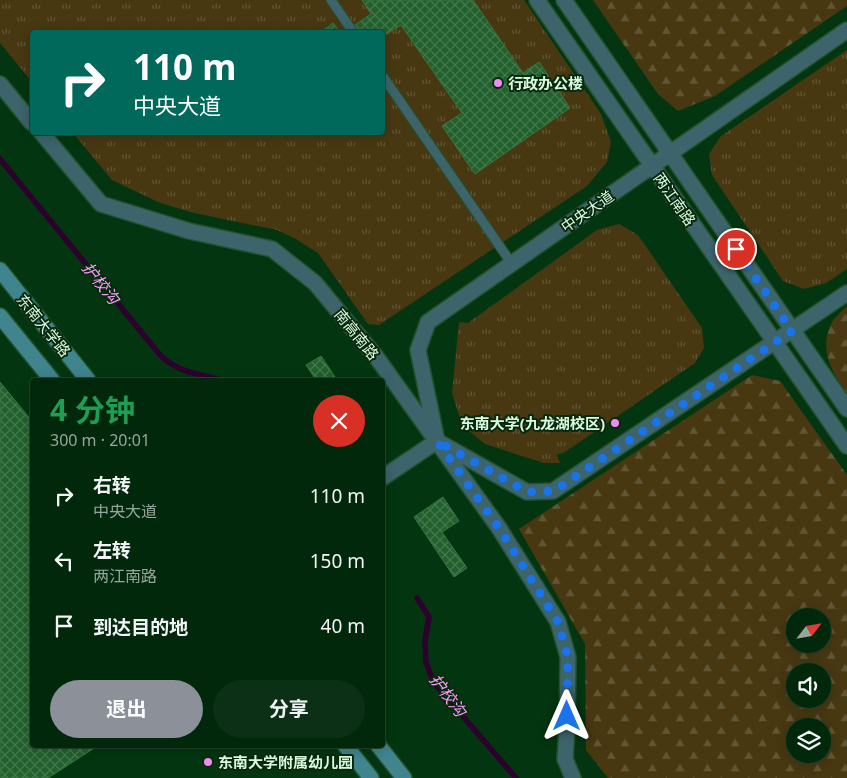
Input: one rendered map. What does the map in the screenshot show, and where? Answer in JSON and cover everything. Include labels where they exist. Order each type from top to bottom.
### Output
[{"type":"main road","name":"东南大学路","points":[[0,270],[86,378]]},
{"type":"main road","name":"东南大学路","points":[[0,316],[50,378]]},
{"type":"main road","points":[[347,748],[372,778]]},
{"type":"main road","points":[[380,748],[404,778]]},
{"type":"street","name":"两江南路","points":[[537,0],[847,446]]},
{"type":"street","name":"两江南路","points":[[564,0],[847,409]]},
{"type":"street","name":"中央大道","points":[[437,441],[418,350],[428,322],[847,30]]},
{"type":"street","points":[[0,84],[30,121]]},
{"type":"street","name":"南高南路","points":[[44,135],[101,204],[189,231],[272,250],[315,283],[377,358],[499,528],[558,622],[568,657],[565,759],[573,778]]},
{"type":"street","points":[[385,476],[437,441],[527,492],[554,491],[847,293]]},
{"type":"lane","points":[[331,0],[351,29]]},
{"type":"lane","points":[[385,79],[512,264]]},
{"type":"green space","points":[[0,0],[524,0],[601,114],[611,142],[607,162],[587,186],[379,325],[368,324],[318,253],[277,230],[190,212],[158,202],[112,180],[75,135],[385,135],[385,30],[30,30],[30,80],[0,43]]},
{"type":"green space","points":[[593,0],[847,0],[847,6],[715,96],[678,111],[658,94]]},
{"type":"green space","points":[[847,50],[847,269],[826,283],[804,289],[783,281],[712,175],[709,154],[721,136]]},
{"type":"green space","points":[[619,224],[638,235],[702,328],[704,348],[695,363],[565,452],[557,455],[560,463],[544,463],[485,444],[462,425],[452,393],[459,322],[468,323],[597,230]]},
{"type":"green space","points":[[847,306],[847,394],[832,369],[826,343],[831,324]]},
{"type":"green space","points":[[752,375],[780,381],[847,475],[847,778],[608,778],[586,750],[585,644],[519,529]]},
{"type":"building","name":"行政办公楼","points":[[362,0],[473,0],[523,73],[539,62],[570,108],[475,174],[442,126],[462,113],[401,25],[385,35],[385,30],[348,30],[371,14]]},
{"type":"building","points":[[333,23],[338,30],[323,30]]},
{"type":"building","points":[[321,356],[336,378],[315,378],[306,365]]},
{"type":"building","points":[[0,382],[30,419],[30,748],[94,748],[48,778],[0,778]]},
{"type":"building","points":[[443,497],[459,521],[442,532],[467,568],[454,577],[414,517]]},
{"type":"waterway","name":"护校沟","points":[[0,159],[160,355],[181,369],[213,378]]},
{"type":"waterway","name":"护校沟","points":[[417,598],[429,617],[425,641],[426,662],[434,683],[516,778]]},
{"type":"place","name":"行政办公楼","points":[[498,83]]},
{"type":"place","name":"东南大学(九龙湖校区)","points":[[615,423]]},
{"type":"place","name":"东南大学附属幼儿园","points":[[208,762]]},
{"type":"route","points":[[567,716],[568,657],[558,622],[499,528],[437,441],[527,492],[554,491],[792,331],[736,249]]}]
